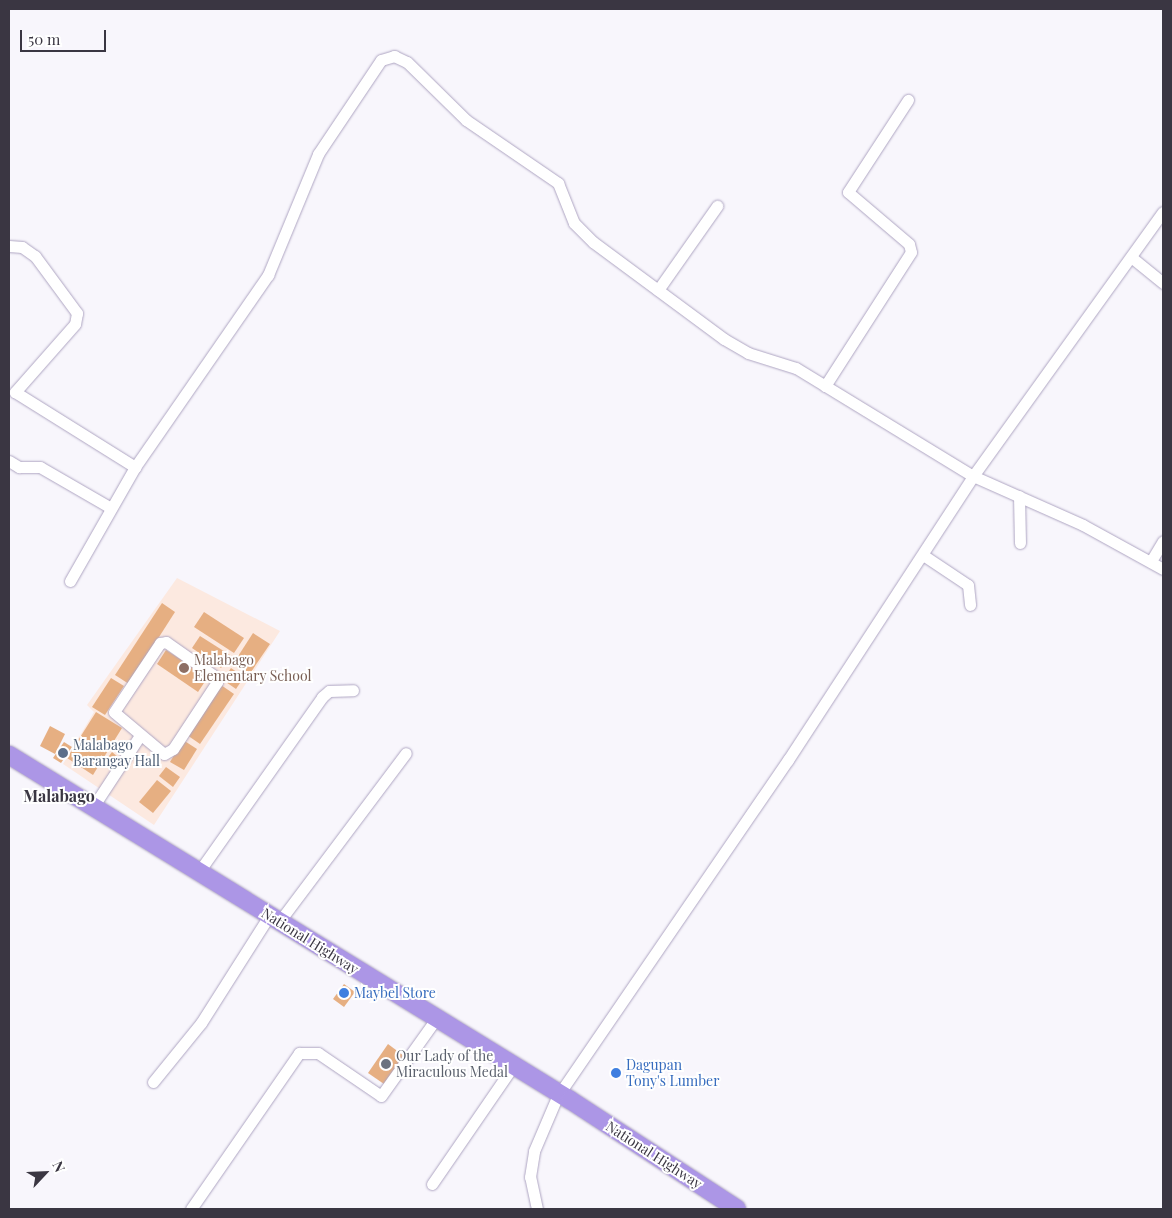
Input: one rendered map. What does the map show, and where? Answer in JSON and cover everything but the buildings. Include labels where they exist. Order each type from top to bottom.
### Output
[{"type":"highway","name":"National Highway","points":[[9,755],[559,1094],[736,1209]]},
{"type":"street","points":[[70,581],[135,467],[250,303],[268,274],[318,154],[360,88],[387,56],[407,62],[466,120],[558,183],[579,230],[742,350],[785,363],[973,476],[1019,496],[1151,561],[1163,569]]},
{"type":"street","points":[[825,386],[910,252],[908,244],[848,192],[908,100]]},
{"type":"street","points":[[658,290],[717,206]]},
{"type":"street","points":[[537,1209],[530,1177],[534,1150],[559,1094],[923,555],[973,476],[1163,212]]},
{"type":"street","points":[[9,246],[22,247],[35,256],[77,313],[75,324],[12,392],[135,467]]},
{"type":"street","points":[[1130,258],[1163,283]]},
{"type":"street","points":[[9,461],[19,467],[40,467],[111,508]]},
{"type":"street","points":[[1019,496],[1020,543]]},
{"type":"street","points":[[1151,561],[1163,541]]},
{"type":"street","points":[[923,555],[968,584],[970,605]]},
{"type":"street","points":[[166,642],[213,675],[217,682],[170,752],[164,754],[139,737],[115,716],[114,709],[160,643],[166,642]]},
{"type":"street","points":[[198,873],[322,697],[329,691],[353,690]]},
{"type":"street","points":[[93,807],[139,737]]},
{"type":"street","points":[[153,1082],[201,1023],[274,919],[406,753]]},
{"type":"street","points":[[191,1209],[299,1052],[318,1053],[382,1096],[436,1019]]},
{"type":"street","points":[[432,1184],[513,1066]]},
{"type":"shaded area","name":"Malabago Elementary School","points":[[177,578],[280,631],[154,825],[63,764],[94,712],[87,705]]},
{"type":"place","name":"Malabago Elementary School","points":[[184,668]]},
{"type":"place","name":"Malabago Barangay Hall","points":[[63,753]]},
{"type":"place","name":"Maybel Store","points":[[344,993]]},
{"type":"place","name":"Our Lady of the Miraculous Medal","points":[[386,1064]]},
{"type":"place","name":"Dagupan Tony's Lumber","points":[[616,1073]]},
{"type":"district","name":"Malabago","points":[[59,796]]}]
